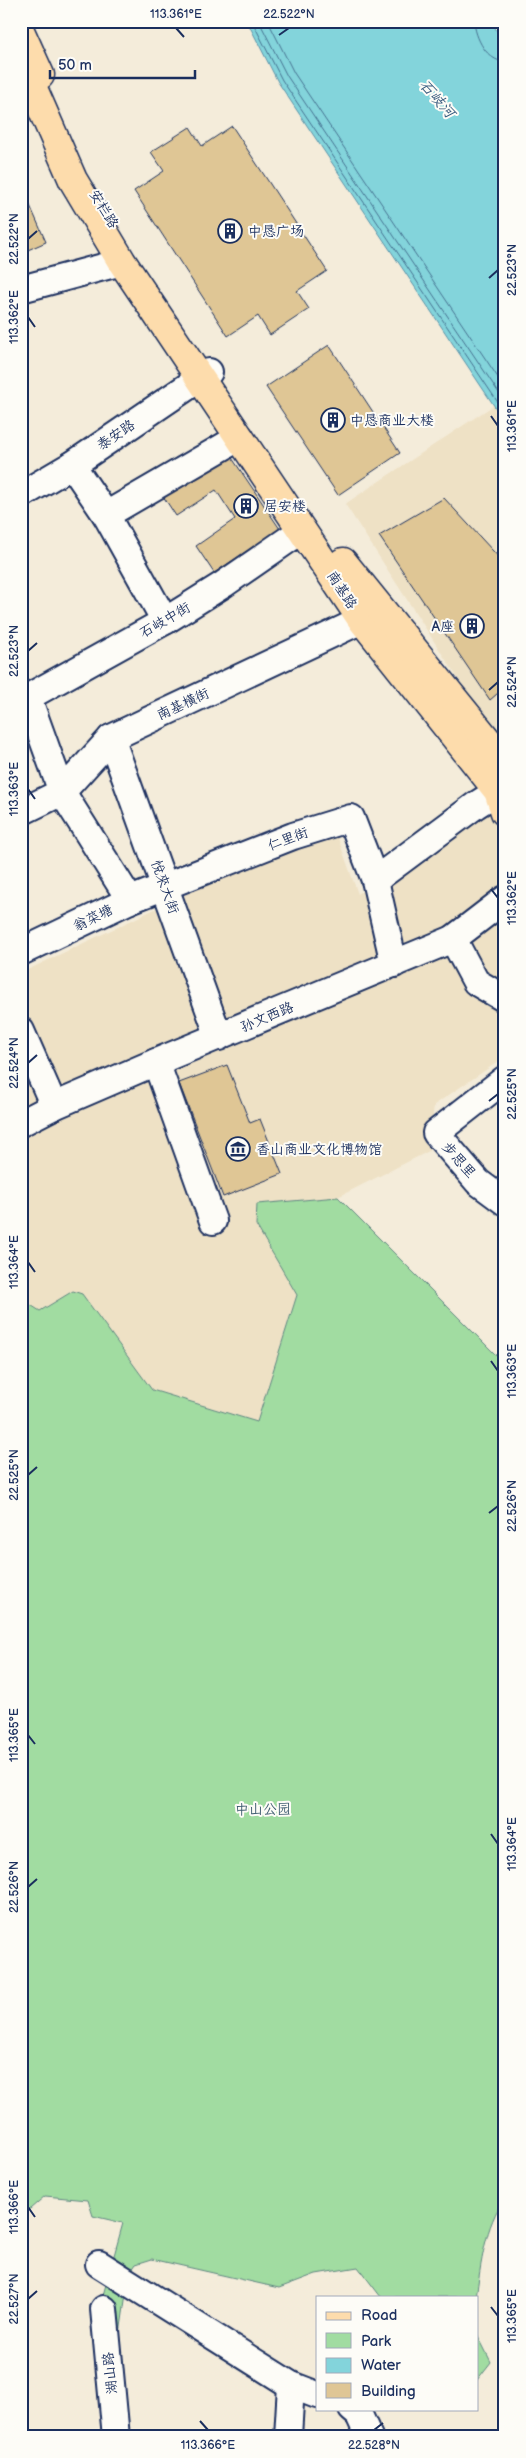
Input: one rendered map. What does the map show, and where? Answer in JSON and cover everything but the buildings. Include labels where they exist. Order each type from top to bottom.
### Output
[{"type":"main road","name":"安栏路","points":[[21,33],[84,175],[204,376]]},
{"type":"main road","name":"安栏路","points":[[21,61],[73,180],[122,262],[204,376]]},
{"type":"main road","name":"南基路","points":[[204,376],[240,437],[362,620],[502,802]]},
{"type":"main road","name":"南基路","points":[[204,376],[313,523],[505,764]]},
{"type":"street","points":[[21,289],[122,262]]},
{"type":"street","name":"泰安路","points":[[21,495],[72,465],[204,376]]},
{"type":"street","points":[[106,515],[240,437]]},
{"type":"street","points":[[72,465],[106,515],[165,621]]},
{"type":"street","name":"石岐中街","points":[[24,699],[165,621],[224,584],[302,530]]},
{"type":"street","name":"南基橫街","points":[[21,812],[62,792],[111,738],[362,620]]},
{"type":"street","points":[[24,699],[62,792],[130,900]]},
{"type":"street","name":"悅來大街","points":[[111,738],[219,1037]]},
{"type":"street","points":[[374,880],[476,805],[502,802]]},
{"type":"street","name":"仁里街","points":[[164,887],[293,836],[351,818],[374,880],[394,964]]},
{"type":"street","name":"翁菜塘","points":[[21,952],[130,900],[164,887]]},
{"type":"street","name":"孙文西路","points":[[21,1123],[54,1106],[156,1062],[453,939],[505,899]]},
{"type":"street","points":[[453,939],[476,982],[505,999]]},
{"type":"street","points":[[21,1030],[54,1106]]},
{"type":"street","points":[[156,1062],[213,1221]]},
{"type":"street","name":"步思里","points":[[501,1089],[436,1133],[478,1182],[505,1202]]},
{"type":"street","points":[[99,2264],[291,2385],[316,2395]]},
{"type":"street","name":"湖山路","points":[[104,2309],[116,2437]]},
{"type":"street","points":[[288,2437],[291,2385]]},
{"type":"street","points":[[353,2410],[359,2415],[369,2437]]},
{"type":"shaded area","points":[[494,405],[505,422],[505,751],[345,504]]},
{"type":"shaded area","points":[[482,805],[505,837],[505,1057],[434,1105],[429,1151],[338,1197],[257,1204],[256,1225],[297,1295],[257,1422],[152,1390],[82,1294],[73,1291],[40,1311],[29,1304],[21,1315],[21,973],[333,824],[358,894]]},
{"type":"green space","name":"中山公园","points":[[338,1197],[505,1364],[505,2198],[488,2232],[476,2296],[380,2296],[358,2267],[316,2274],[279,2288],[152,2259],[136,2264],[129,2274],[118,2347],[97,2317],[123,2223],[93,2216],[88,2200],[45,2196],[30,2209],[21,2212],[21,1315],[29,1304],[40,1311],[73,1291],[82,1294],[152,1390],[257,1422],[297,1295],[256,1225],[257,1204]]},
{"type":"green space","points":[[478,2336],[491,2362],[478,2379]]},
{"type":"water","name":"石岐河","points":[[247,21],[492,21],[505,48],[505,422],[278,82]]},
{"type":"place","name":"中恳广场","points":[[230,231]]},
{"type":"place","name":"中恳商业大楼","points":[[333,420]]},
{"type":"place","name":"居安楼","points":[[246,506]]},
{"type":"place","name":"A座","points":[[472,626]]},
{"type":"place","name":"香山商业文化博物馆","points":[[238,1149]]}]
